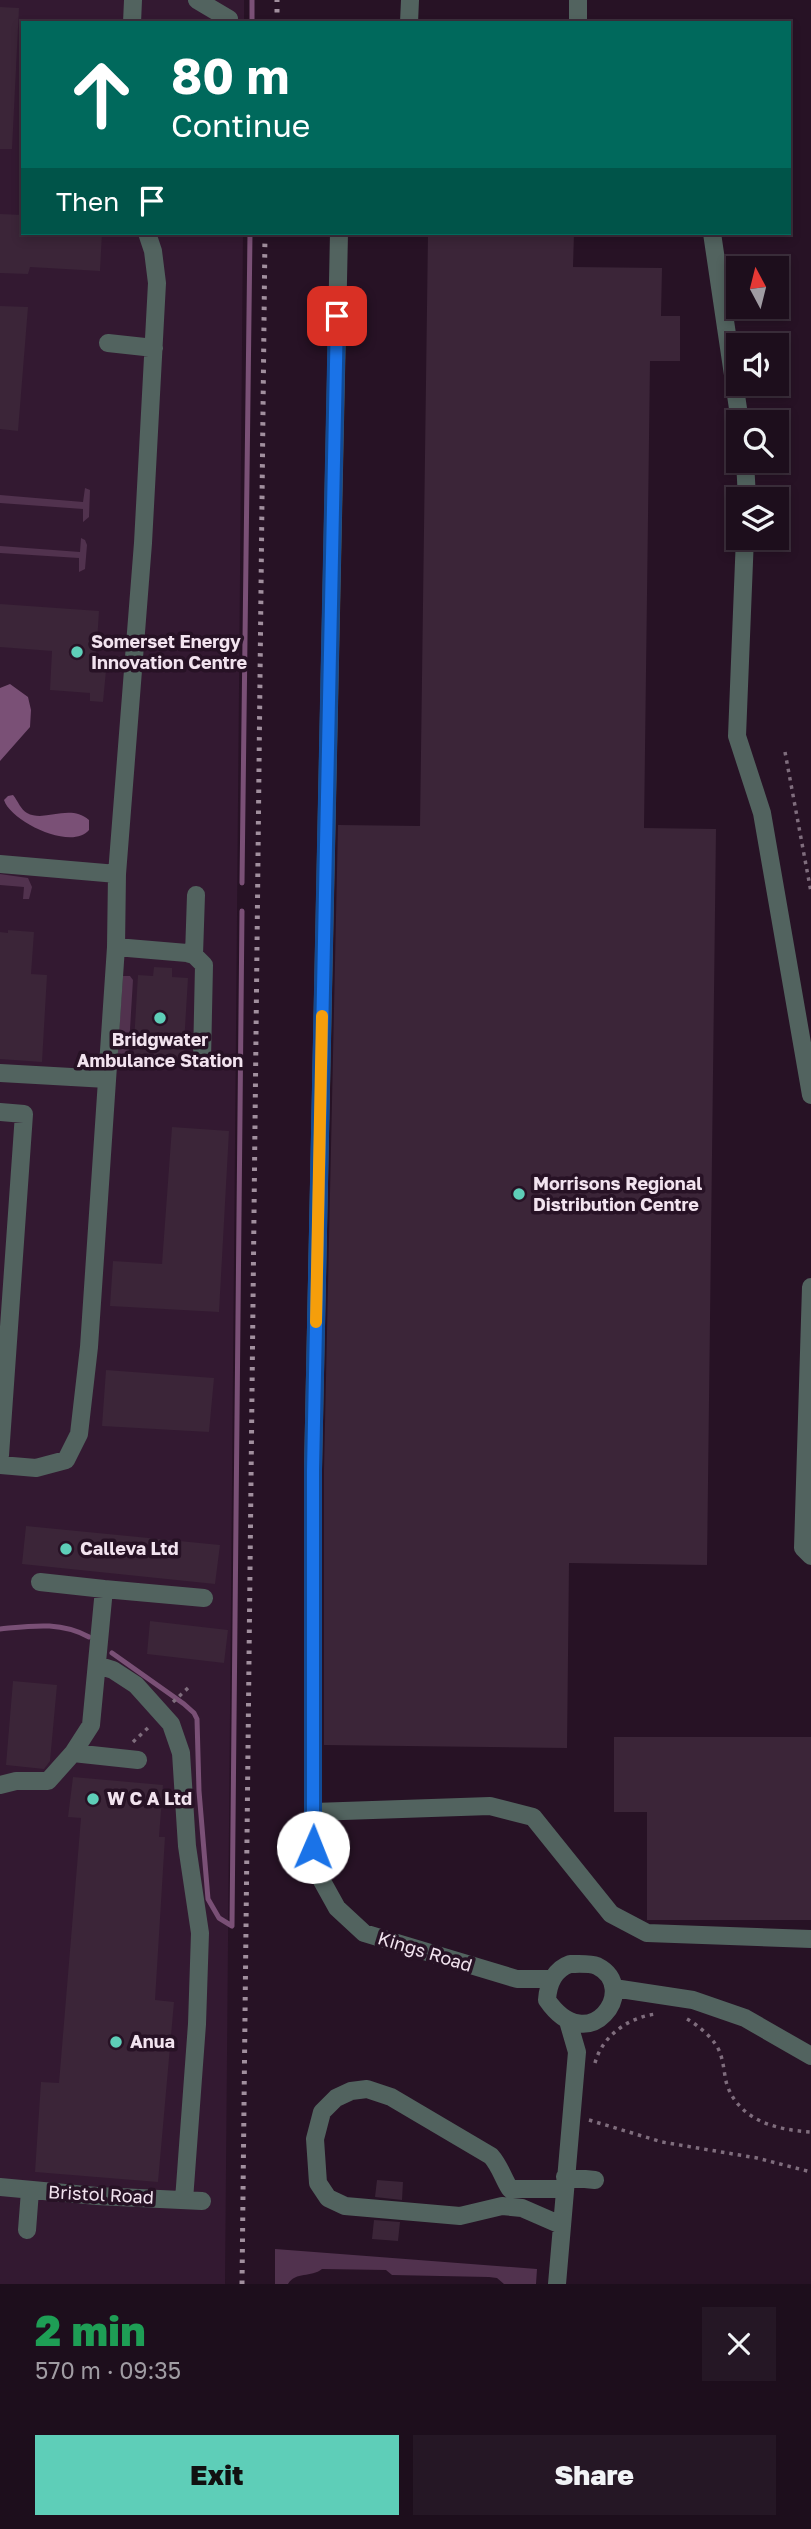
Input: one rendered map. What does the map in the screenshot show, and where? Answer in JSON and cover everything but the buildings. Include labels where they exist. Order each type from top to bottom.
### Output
[{"type":"street","points":[[197,0],[229,21]]},
{"type":"street","points":[[409,21],[410,0]]},
{"type":"street","points":[[578,0],[578,21]]},
{"type":"street","points":[[132,1],[132,21]]},
{"type":"street","points":[[0,1465],[36,1468],[66,1460],[79,1434],[89,1347],[116,947],[117,874],[143,543],[157,283],[153,251],[148,235]]},
{"type":"street","name":"Kings Road","points":[[339,235],[313,1456],[313,1847],[322,1881],[337,1908],[364,1933],[517,1979],[552,1979]]},
{"type":"street","points":[[712,235],[738,410]]},
{"type":"street","points":[[107,343],[154,348]]},
{"type":"street","points":[[744,550],[737,736],[762,813],[811,1095]]},
{"type":"street","points":[[0,864],[117,874]]},
{"type":"street","points":[[194,955],[196,895]]},
{"type":"street","points":[[116,947],[194,955],[204,965],[202,1060]]},
{"type":"street","points":[[0,1073],[107,1079]]},
{"type":"street","points":[[0,1112],[24,1114],[0,1455]]},
{"type":"street","points":[[811,1287],[803,1548],[811,1556]]},
{"type":"street","points":[[40,1582],[204,1598]]},
{"type":"street","points":[[0,1785],[16,1781],[48,1781],[72,1753],[91,1724],[104,1589]]},
{"type":"street","points":[[97,1665],[113,1670],[166,1710]]},
{"type":"street","name":"Bristol Road","points":[[0,2187],[193,2201],[200,1933],[187,1846],[181,1753],[166,1710]]},
{"type":"street","points":[[72,1753],[131,1755]]},
{"type":"street","points":[[314,1812],[490,1806],[533,1818],[611,1914],[647,1933],[811,1939]]},
{"type":"street","points":[[517,1979],[547,2000],[555,2011],[568,2021],[588,2024],[603,2018],[611,2007],[614,1988],[609,1976],[596,1966],[570,1964],[561,1967],[552,1979],[547,2000]]},
{"type":"street","points":[[614,1988],[693,2000],[745,2018],[811,2056]]},
{"type":"street","points":[[611,2007],[651,1994]]},
{"type":"street","points":[[557,2284],[565,2183],[579,2120],[577,2052],[568,2021]]},
{"type":"street","points":[[577,2052],[588,2024]]},
{"type":"street","points":[[561,2225],[522,2208],[502,2206],[460,2216],[374,2210],[345,2206],[328,2198],[318,2183],[316,2139],[322,2112],[336,2098],[351,2091],[367,2089],[391,2097],[491,2156],[500,2167],[510,2189],[595,2180]]},
{"type":"street","points":[[27,2231],[30,2191]]},
{"type":"path","points":[[785,752],[811,892]]},
{"type":"path","points":[[131,1755],[166,1710],[188,1688]]},
{"type":"path","points":[[594,2068],[597,2055],[608,2037],[632,2020],[656,2013]]},
{"type":"path","points":[[679,2016],[690,2020],[720,2051],[727,2086],[748,2115],[772,2127],[811,2132]]},
{"type":"path","points":[[579,2120],[589,2107]]},
{"type":"path","points":[[579,2120],[587,2132]]},
{"type":"path","points":[[579,2120],[662,2143],[757,2158],[811,2172]]},
{"type":"shaded area","points":[[0,0],[244,0],[244,21],[21,21],[21,235],[243,235],[225,2284],[0,2284]]},
{"type":"shaded area","points":[[85,488],[90,490],[89,517],[83,522],[83,509],[0,503],[0,495],[83,502]]},
{"type":"shaded area","points":[[81,538],[87,545],[85,569],[79,572],[79,558],[0,553],[0,546],[80,552]]},
{"type":"shaded area","points":[[10,684],[28,697],[31,710],[30,727],[0,761],[0,688]]},
{"type":"shaded area","points":[[13,795],[27,813],[41,816],[65,813],[81,815],[89,820],[89,830],[81,836],[56,836],[29,825],[9,808],[4,800]]},
{"type":"shaded area","points":[[0,874],[28,878],[32,887],[29,899],[23,899],[24,887],[0,885]]},
{"type":"shaded area","points":[[123,976],[130,976],[133,980],[128,1062],[117,1062]]},
{"type":"shaded area","points":[[275,2249],[537,2269],[536,2284],[504,2284],[497,2278],[489,2277],[392,2275],[386,2270],[322,2269],[295,2277],[288,2284],[275,2284]]},
{"type":"waterway","points":[[252,0],[252,21]]},
{"type":"waterway","points":[[242,883],[250,235]]},
{"type":"waterway","points":[[112,1653],[184,1704],[197,1719],[199,1791],[208,1899],[219,1918],[232,1926],[242,911]]},
{"type":"waterway","points":[[0,1629],[56,1627],[89,1637]]},
{"type":"railway","points":[[277,0],[277,21]]},
{"type":"railway","points":[[242,2284],[265,235]]},
{"type":"slow traffic","points":[[316,1322],[322,1016]]},
{"type":"place","name":"Somerset Energy Innovation Centre","points":[[77,652]]},
{"type":"place","name":"Bridgwater Ambulance Station","points":[[160,1018]]},
{"type":"place","name":"Morrisons Regional Distribution Centre","points":[[519,1194]]},
{"type":"place","name":"Calleva Ltd","points":[[66,1549]]},
{"type":"place","name":"W C A Ltd","points":[[93,1799]]},
{"type":"place","name":"Anua","points":[[116,2042]]},
{"type":"route","points":[[313,1847],[313,1470],[337,316]]}]
